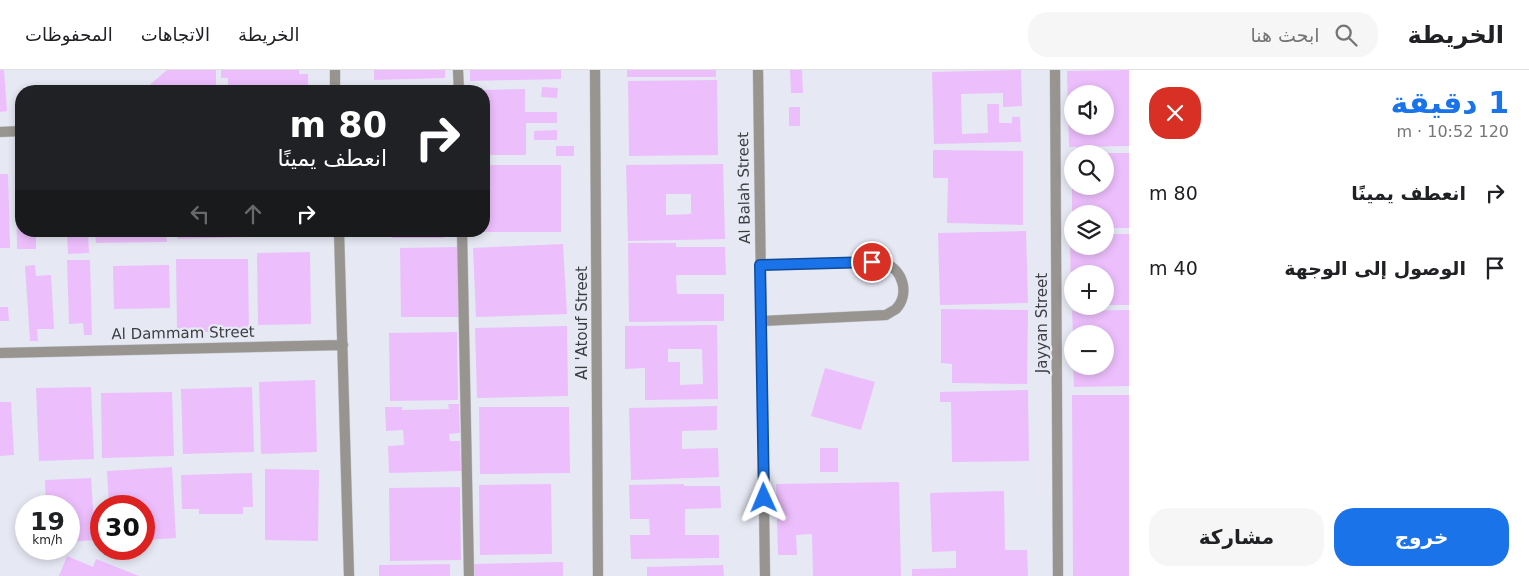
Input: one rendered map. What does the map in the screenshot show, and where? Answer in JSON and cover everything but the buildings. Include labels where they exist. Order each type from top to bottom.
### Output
[{"type":"street","points":[[335,70],[335,85]]},
{"type":"street","points":[[458,70],[459,85]]},
{"type":"street","name":"Al 'Atouf Street","points":[[595,70],[598,576]]},
{"type":"street","name":"Al Balah Street","points":[[758,70],[765,576]]},
{"type":"street","name":"Jayyan Street","points":[[1056,70],[1058,576]]},
{"type":"street","points":[[0,132],[15,131]]},
{"type":"street","points":[[339,237],[344,345],[349,576]]},
{"type":"street","points":[[462,237],[469,576]]},
{"type":"street","points":[[760,265],[872,262],[884,264],[898,273],[904,289],[902,300],[896,309],[886,315],[762,321]]},
{"type":"street","name":"Al Dammam Street","points":[[0,353],[344,345]]},
{"type":"route","points":[[764,498],[760,265],[872,262]]}]
